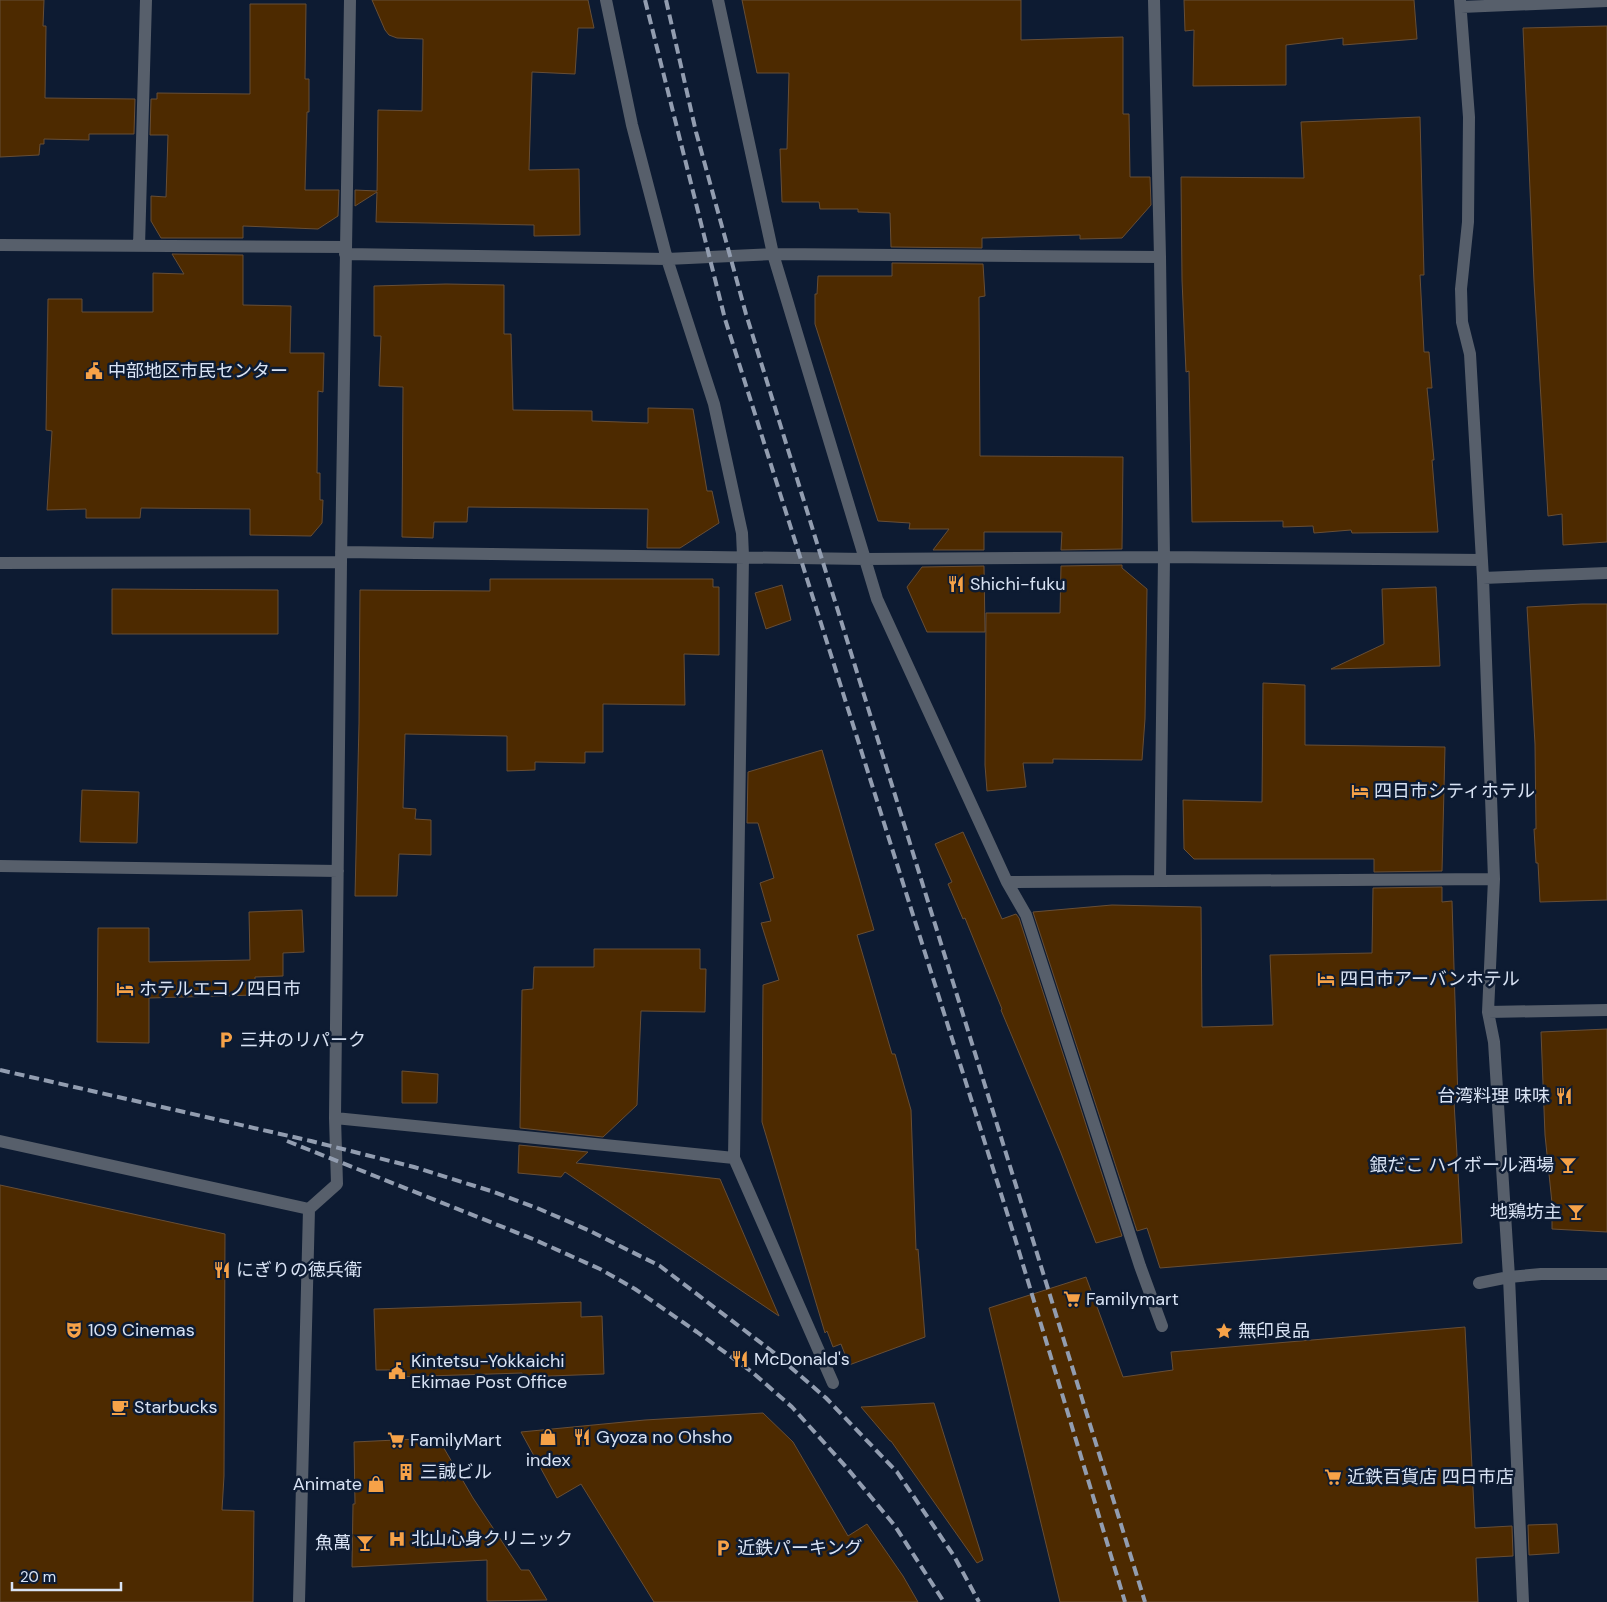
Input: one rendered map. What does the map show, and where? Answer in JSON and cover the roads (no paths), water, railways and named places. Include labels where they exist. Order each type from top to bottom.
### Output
[{"type":"street","points":[[139,246],[146,0]]},
{"type":"street","points":[[299,1602],[309,1209],[337,1184],[335,1118],[341,557],[350,0]]},
{"type":"street","points":[[606,0],[632,125],[667,260],[714,404],[742,533],[734,1158],[833,1383]]},
{"type":"street","points":[[718,0],[773,254],[877,599],[1008,882],[1026,915],[1140,1266],[1162,1326]]},
{"type":"street","points":[[1154,0],[1164,556],[1160,880]]},
{"type":"street","points":[[1523,1602],[1509,1277],[1494,1042],[1488,1012],[1494,880],[1482,560],[1470,354],[1462,322],[1460,289],[1468,222],[1469,117],[1461,4],[1607,2]]},
{"type":"street","points":[[0,245],[139,246],[667,260],[773,254],[1160,257]]},
{"type":"street","points":[[0,563],[341,557],[743,556],[865,559],[1164,556],[1482,560]]},
{"type":"street","points":[[1483,578],[1607,573]]},
{"type":"street","points":[[0,866],[338,871]]},
{"type":"street","points":[[1008,882],[1494,880]]},
{"type":"street","points":[[1488,1012],[1607,1010]]},
{"type":"street","points":[[335,1118],[734,1158]]},
{"type":"street","points":[[0,1141],[309,1209]]},
{"type":"street","points":[[1480,1283],[1509,1277],[1541,1274],[1607,1274]]},
{"type":"railway","points":[[645,0],[725,319],[1014,1235],[1125,1602]]},
{"type":"railway","points":[[666,0],[696,132],[746,314],[1145,1602]]},
{"type":"railway","points":[[0,1070],[311,1141],[414,1167],[491,1191],[537,1208],[588,1230],[660,1266],[773,1352],[826,1398],[897,1472],[954,1556],[979,1602]]},
{"type":"railway","points":[[287,1141],[533,1239],[600,1269],[635,1289],[697,1332],[752,1372],[792,1407],[847,1468],[895,1526],[944,1602]]},
{"type":"place","name":"中部地区市民センター","points":[[94,371]]},
{"type":"place","name":"Shichi-fuku","points":[[956,584]]},
{"type":"place","name":"四日市シティホテル","points":[[1360,791]]},
{"type":"place","name":"四日市アーバンホテル","points":[[1326,979]]},
{"type":"place","name":"ホテルエコノ四日市","points":[[125,989]]},
{"type":"place","name":"三井のリパーク","points":[[226,1040]]},
{"type":"place","name":"台湾料理 味味","points":[[1564,1096]]},
{"type":"place","name":"銀だこ ハイボール酒場","points":[[1568,1165]]},
{"type":"place","name":"地鶏坊主","points":[[1576,1212]]},
{"type":"place","name":"にぎりの徳兵衛","points":[[222,1270]]},
{"type":"place","name":"Familymart","points":[[1072,1299]]},
{"type":"place","name":"109 Cinemas","points":[[74,1330]]},
{"type":"place","name":"無印良品","points":[[1224,1331]]},
{"type":"place","name":"McDonald's","points":[[740,1359]]},
{"type":"place","name":"Kintetsu-Yokkaichi Ekimae Post Office","points":[[397,1371]]},
{"type":"place","name":"Starbucks","points":[[120,1407]]},
{"type":"place","name":"index","points":[[548,1437]]},
{"type":"place","name":"Gyoza no Ohsho","points":[[582,1437]]},
{"type":"place","name":"FamilyMart","points":[[396,1440]]},
{"type":"place","name":"三誠ビル","points":[[406,1472]]},
{"type":"place","name":"近鉄百貨店 四日市店","points":[[1333,1477]]},
{"type":"place","name":"Animate","points":[[376,1484]]},
{"type":"place","name":"北山心身クリニック","points":[[397,1539]]},
{"type":"place","name":"魚萬","points":[[365,1543]]},
{"type":"place","name":"近鉄パーキング","points":[[723,1548]]}]
